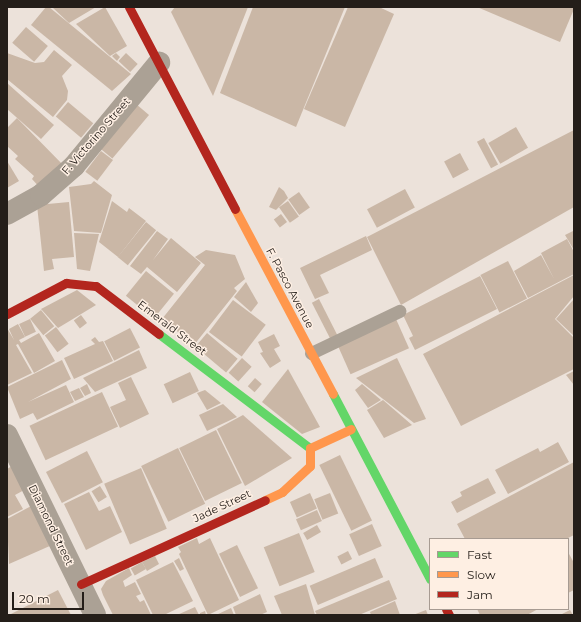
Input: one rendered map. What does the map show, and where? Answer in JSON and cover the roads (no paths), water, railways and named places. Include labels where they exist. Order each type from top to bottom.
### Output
[{"type":"street","name":"F. Pasco Avenue","points":[[129,7],[429,577]]},
{"type":"street","name":"F. Victorino Street","points":[[7,214],[41,195],[74,166],[159,63]]},
{"type":"street","name":"Emerald Street","points":[[7,314],[66,283],[96,286],[310,448]]},
{"type":"street","points":[[310,448],[351,429]]},
{"type":"street","name":"Diamond Street","points":[[7,435],[95,615]]},
{"type":"street","name":"Jade Street","points":[[81,584],[282,492],[310,466],[310,448]]},
{"type":"lane","points":[[311,353],[399,311]]}]
